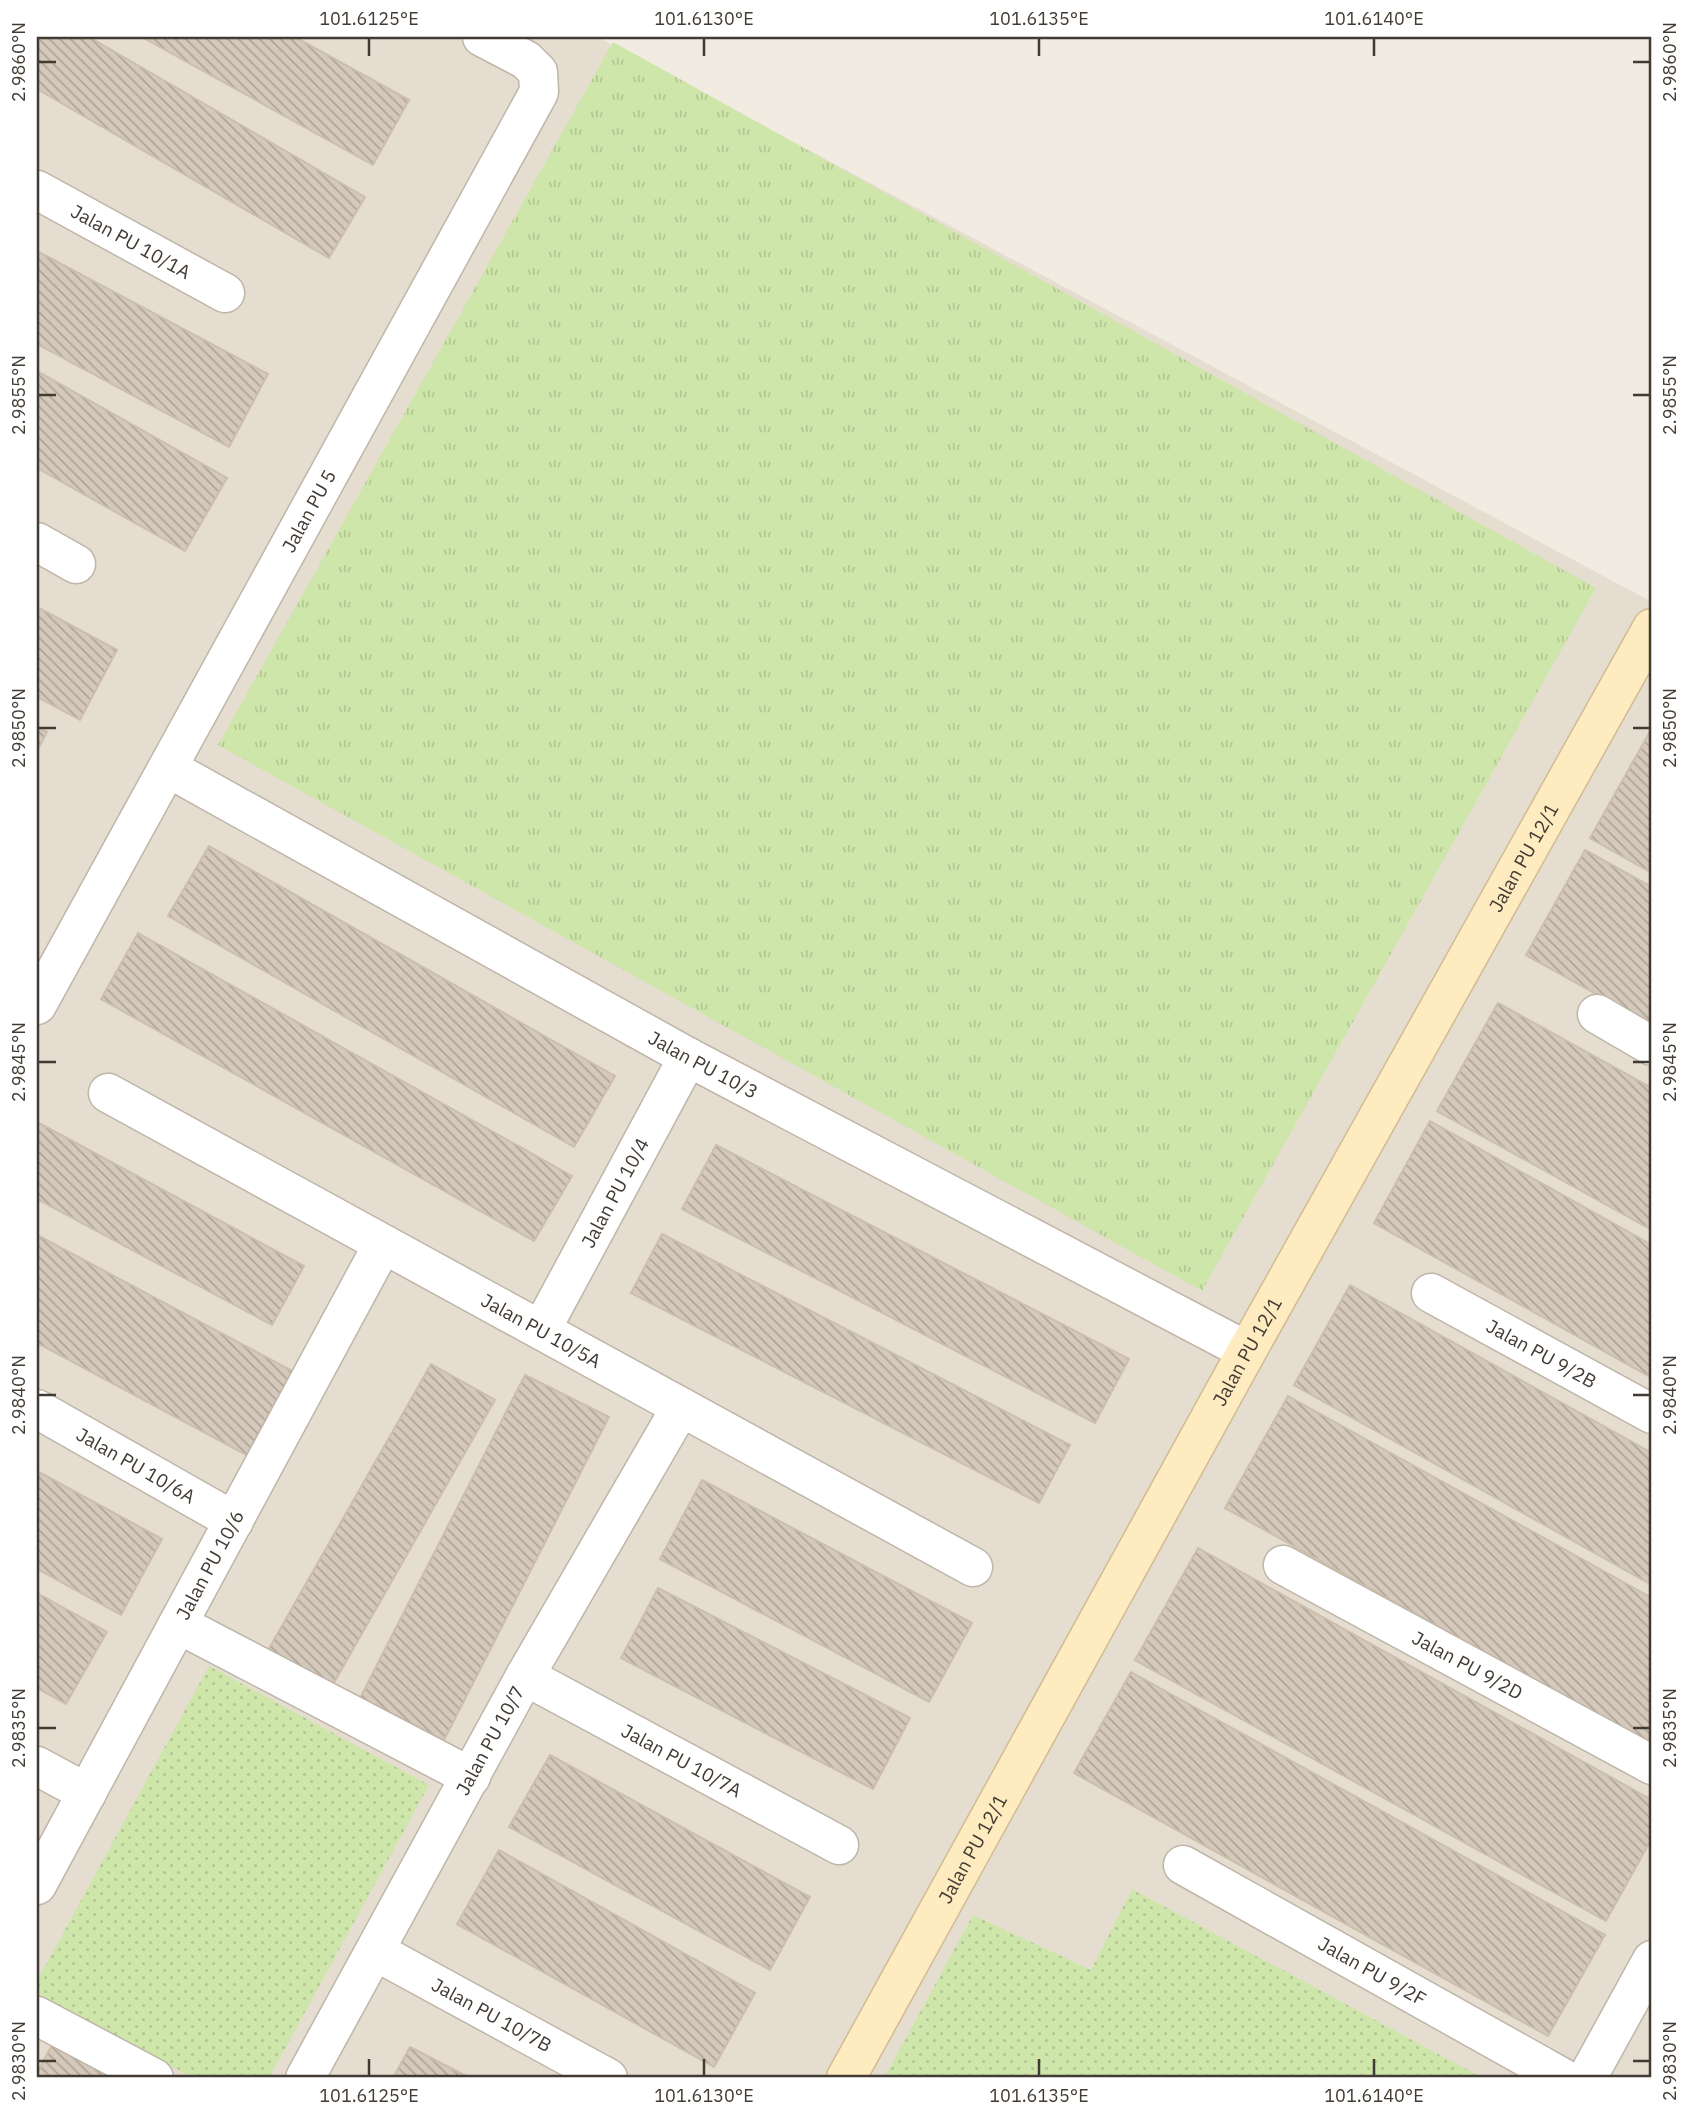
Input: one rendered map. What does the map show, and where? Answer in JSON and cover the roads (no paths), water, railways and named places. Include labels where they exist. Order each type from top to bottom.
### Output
[{"type":"street","name":"Jalan PU 5","points":[[37,1005],[539,92],[538,72],[526,60],[482,37]]},
{"type":"street","name":"Jalan PU 10/1A","points":[[37,190],[225,293]]},
{"type":"street","points":[[37,542],[76,564]]},
{"type":"street","name":"Jalan PU 12/1","points":[[846,2078],[1247,1351],[1648,643]]},
{"type":"street","name":"Jalan PU 10/3","points":[[168,768],[688,1057],[1247,1351]]},
{"type":"street","points":[[1597,1014],[1652,1046]]},
{"type":"street","name":"Jalan PU 10/4","points":[[541,1330],[688,1057]]},
{"type":"street","name":"Jalan PU 10/5A","points":[[108,1094],[973,1567]]},
{"type":"street","name":"Jalan PU 10/6","points":[[37,1885],[383,1244]]},
{"type":"street","name":"Jalan PU 9/2B","points":[[1431,1293],[1652,1414]]},
{"type":"street","name":"Jalan PU 10/7","points":[[305,2078],[525,1676],[681,1407]]},
{"type":"street","name":"Jalan PU 10/6A","points":[[37,1409],[234,1521]]},
{"type":"street","name":"Jalan PU 9/2D","points":[[1283,1565],[1652,1765]]},
{"type":"street","points":[[178,1624],[471,1777]]},
{"type":"street","name":"Jalan PU 10/7A","points":[[525,1676],[839,1845]]},
{"type":"street","points":[[37,1766],[87,1793]]},
{"type":"street","name":"Jalan PU 9/2F","points":[[1183,1865],[1563,2078]]},
{"type":"street","name":"Jalan PU 10/7B","points":[[375,1951],[608,2078]]},
{"type":"street","points":[[1587,2078],[1652,1961]]},
{"type":"street","points":[[37,2016],[154,2078]]}]
